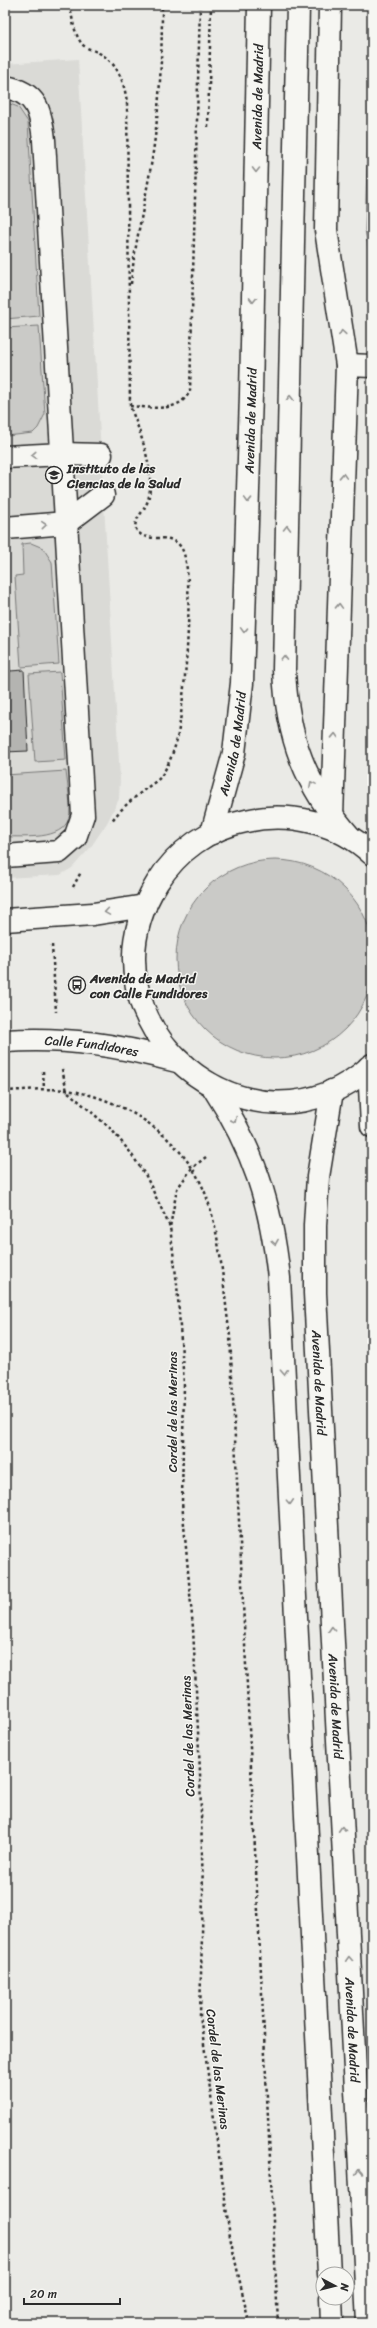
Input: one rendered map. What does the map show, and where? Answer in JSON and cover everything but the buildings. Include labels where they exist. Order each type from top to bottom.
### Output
[{"type":"main road","name":"Avenida de Madrid","points":[[212,833],[234,753],[242,683],[251,394],[259,5]]},
{"type":"main road","points":[[298,5],[284,670],[286,704],[293,738],[304,770],[332,817],[350,837],[372,854]]},
{"type":"main road","points":[[330,5],[326,230],[347,365],[332,817]]},
{"type":"main road","points":[[5,87],[18,89],[32,100],[41,115],[83,815],[76,838],[59,852],[5,856]]},
{"type":"main road","points":[[347,365],[372,366]]},
{"type":"main road","points":[[5,457],[62,454],[101,455]]},
{"type":"main road","points":[[5,528],[66,523],[103,495]]},
{"type":"main road","points":[[350,837],[319,824],[287,817],[254,819],[232,824],[212,833],[188,848],[168,868],[155,886],[145,906],[138,927],[135,949],[136,983],[150,1025],[162,1044],[177,1061],[194,1076],[213,1087],[233,1095],[266,1102],[300,1100],[332,1091],[351,1081],[371,1066]]},
{"type":"main road","points":[[5,920],[94,914],[145,906]]},
{"type":"main road","name":"Calle Fundidores","points":[[5,1041],[42,1039],[93,1042],[136,1050],[177,1061]]},
{"type":"main road","points":[[371,1066],[372,1126]]},
{"type":"main road","points":[[213,1087],[246,1144],[258,1175],[269,1209],[279,1278],[329,2266]]},
{"type":"main road","name":"Avenida de Madrid","points":[[332,1091],[318,1177],[315,1225],[315,1293],[368,2323]]},
{"type":"main road","points":[[323,2323],[328,2306]]},
{"type":"main road","points":[[331,2306],[332,2323]]},
{"type":"path","points":[[70,5],[77,34],[82,44],[111,62],[120,74],[126,91],[129,134],[130,406],[147,452],[149,491],[146,506],[137,517],[135,527],[140,534],[145,537],[172,539],[183,550],[188,571],[187,628],[179,727],[170,759],[159,779],[127,804],[107,827]]},
{"type":"path","points":[[130,317],[135,247],[154,145],[160,76],[162,5]]},
{"type":"path","points":[[130,406],[174,406],[184,401],[190,391],[200,5]]},
{"type":"path","points":[[208,127],[211,5]]},
{"type":"path","points":[[73,887],[84,866]]},
{"type":"path","points":[[52,943],[56,1013]]},
{"type":"path","points":[[62,1065],[67,1091],[111,1129],[130,1152],[156,1194],[170,1227]]},
{"type":"path","points":[[43,1071],[44,1089]]},
{"type":"path","points":[[5,1091],[44,1089],[67,1091],[97,1098],[133,1114],[154,1128],[174,1146],[192,1168],[207,1198],[213,1219],[224,1279],[230,1336],[278,2323]]},
{"type":"path","name":"Cordel de las Merinas","points":[[206,1156],[192,1168],[177,1189],[170,1227],[177,1284],[184,1384],[182,1502],[193,1628],[200,1772],[203,1894],[200,2015],[230,2237],[249,2323]]},
{"type":"shaded area","points":[[372,5],[372,266],[365,230]]},
{"type":"shaded area","name":"Instituto de las Ciencias de la Salud","points":[[78,59],[120,779],[119,799],[107,823],[90,848],[72,868],[60,875],[5,878],[5,64]]},
{"type":"shaded area","points":[[5,102],[18,107],[28,122],[39,316],[5,319]]},
{"type":"shaded area","points":[[39,326],[45,414],[38,428],[33,433],[7,436],[5,328]]},
{"type":"shaded area","points":[[31,543],[43,548],[52,562],[59,664],[21,667],[15,576],[23,575],[22,544]]},
{"type":"shaded area","points":[[60,672],[66,760],[35,762],[29,674]]},
{"type":"shaded area","points":[[66,771],[70,813],[65,825],[59,831],[42,836],[6,837],[5,775]]},
{"type":"shaded area","points":[[265,860],[285,860],[313,867],[338,882],[352,896],[367,921],[374,949],[374,969],[367,997],[352,1022],[338,1036],[313,1051],[304,1054],[285,1058],[265,1058],[237,1051],[212,1036],[198,1022],[183,997],[180,988],[176,969],[176,949],[183,921],[198,896],[212,882],[237,867],[246,864]]},
{"type":"place","name":"Instituto de las Ciencias de la Salud","points":[[54,475]]},
{"type":"place","name":"Avenida de Madrid con Calle Fundidores","points":[[77,985]]}]
